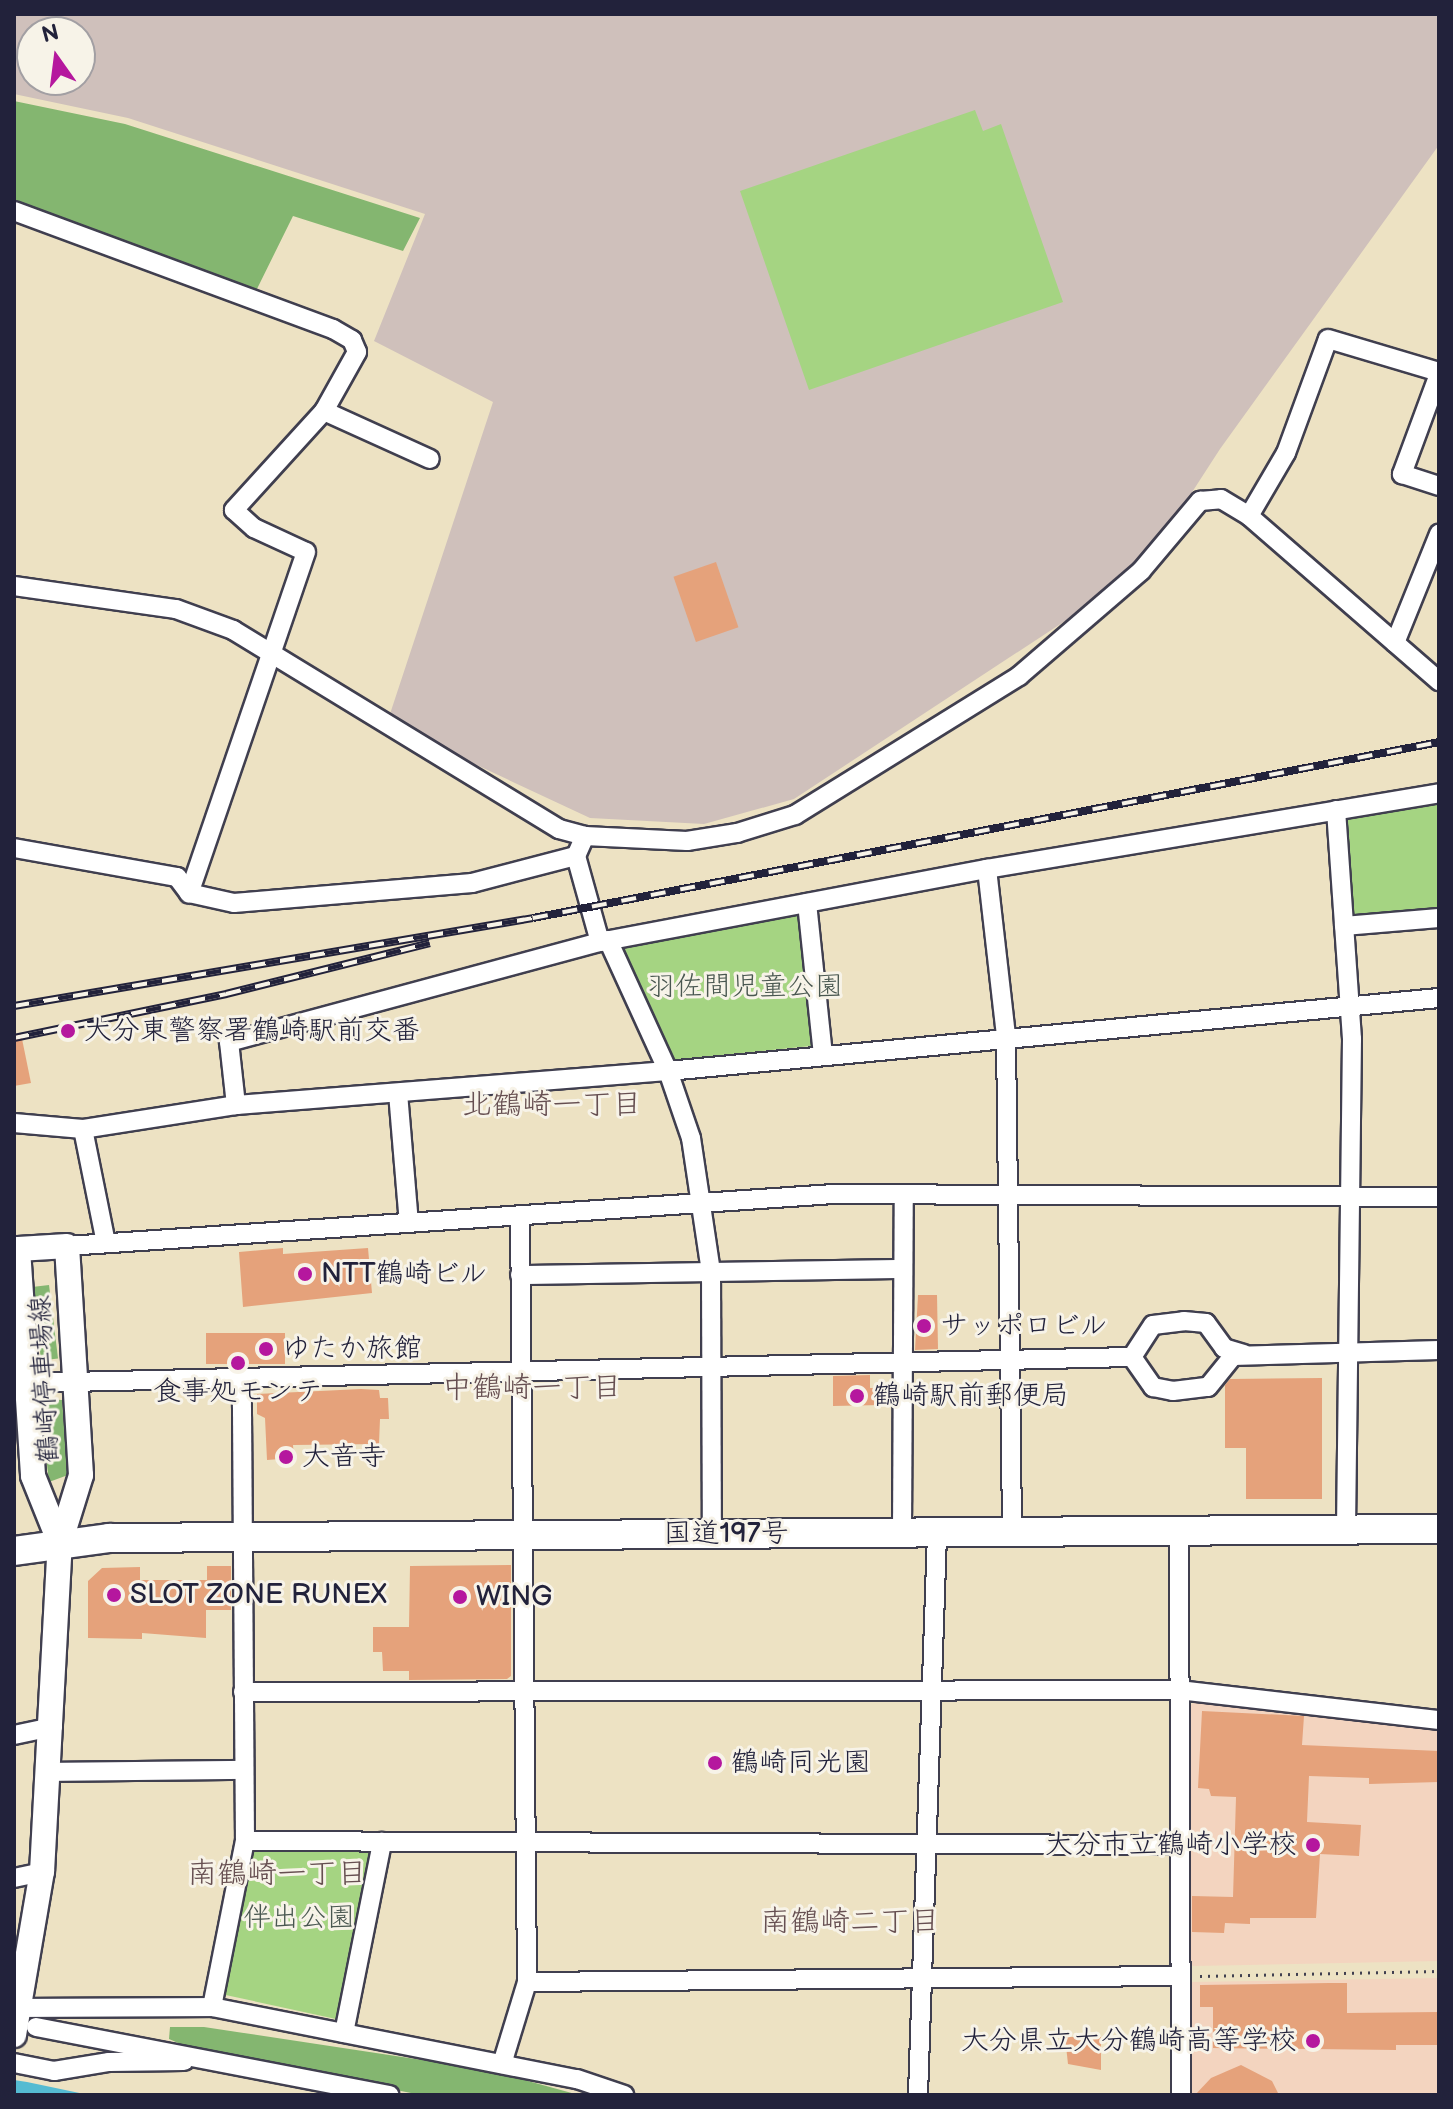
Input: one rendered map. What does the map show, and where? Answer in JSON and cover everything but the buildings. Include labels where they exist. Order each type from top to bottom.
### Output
[{"type":"highway","name":"国道197号","points":[[14,1551],[60,1543],[243,1538],[1439,1529]]},
{"type":"main road","name":"鶴崎停車場線","points":[[67,1246],[81,1475],[60,1543],[33,1476],[22,1373],[16,1249],[67,1246]]},
{"type":"main road","points":[[21,2025],[42,1872],[53,1727],[60,1543]]},
{"type":"street","points":[[14,211],[352,340],[357,352],[353,366],[324,411],[234,510],[254,528],[306,552],[189,893]]},
{"type":"street","points":[[1249,516],[1286,453],[1328,339],[1439,373],[1402,474],[1439,486]]},
{"type":"street","points":[[324,411],[430,459]]},
{"type":"street","points":[[14,586],[176,609],[233,630],[559,829],[585,836],[687,841],[737,833],[795,815],[1019,676],[1141,571],[1200,501],[1221,499],[1249,516],[1439,681]]},
{"type":"street","points":[[1395,643],[1439,534]]},
{"type":"street","points":[[236,1105],[229,1042],[604,941],[987,869],[1439,793]]},
{"type":"street","points":[[1336,810],[1350,1006],[1351,1197],[1346,1529]]},
{"type":"street","points":[[585,836],[576,856],[604,941],[668,1071],[691,1138],[711,1272],[712,1534]]},
{"type":"street","points":[[14,848],[177,877],[189,893],[234,903],[314,899],[472,883],[576,856]]},
{"type":"street","points":[[987,869],[1006,1037],[1012,1532]]},
{"type":"street","points":[[807,903],[823,1055]]},
{"type":"street","points":[[1344,926],[1439,918]]},
{"type":"street","points":[[14,1123],[83,1129],[236,1105],[668,1071],[1439,998]]},
{"type":"street","points":[[398,1093],[409,1223]]},
{"type":"street","points":[[83,1129],[106,1243]]},
{"type":"street","points":[[67,1246],[701,1203],[904,1194],[1439,1197]]},
{"type":"street","points":[[902,1533],[904,1194]]},
{"type":"street","points":[[502,2064],[527,1982],[520,1215]]},
{"type":"street","points":[[520,1275],[903,1269]]},
{"type":"street","points":[[1132,1357],[1153,1325],[1174,1321],[1206,1323],[1224,1348],[1244,1354]]},
{"type":"street","points":[[1132,1357],[1153,1387],[1173,1391],[1208,1387],[1224,1360],[1244,1354],[1439,1350]]},
{"type":"street","points":[[22,1373],[77,1383],[1132,1357]]},
{"type":"street","points":[[212,2007],[245,1841],[242,1379]]},
{"type":"street","points":[[1179,1531],[1181,2095]]},
{"type":"street","points":[[918,2095],[929,1844],[937,1533]]},
{"type":"street","points":[[243,1692],[1179,1690],[1439,1720]]},
{"type":"street","points":[[14,1735],[53,1727]]},
{"type":"street","points":[[50,1772],[244,1770]]},
{"type":"street","points":[[245,1841],[1180,1845]]},
{"type":"street","points":[[344,2033],[382,1842]]},
{"type":"street","points":[[14,1878],[42,1872]]},
{"type":"street","points":[[527,1982],[1180,1976]]},
{"type":"street","points":[[21,2025],[212,2007],[577,2079],[624,2095]]},
{"type":"street","points":[[21,2025],[211,2058],[390,2095]]},
{"type":"street","points":[[14,2063],[54,2071],[109,2062],[211,2058]]},
{"type":"path","points":[[1180,1976],[1439,1971]]},
{"type":"shaded area","points":[[14,14],[1439,14],[1439,145],[1220,449],[1141,571],[794,799],[704,824],[590,818],[387,723],[493,402],[374,341],[425,214],[128,118],[24,96],[96,96],[96,16],[16,16],[16,94]]},
{"type":"shaded area","name":"大分市立鶴崎小学校","points":[[1196,1701],[1439,1728],[1439,1961],[1193,1966],[1186,1962],[1188,1707]]},
{"type":"shaded area","name":"大分県立大分鶴崎高等学校","points":[[1439,1978],[1439,2095],[1187,2095],[1186,1988],[1192,1982]]},
{"type":"green space","points":[[14,101],[125,124],[420,218],[403,251],[293,216],[252,299],[14,221]]},
{"type":"green space","points":[[975,110],[983,131],[1001,124],[1063,302],[809,390],[740,191]]},
{"type":"green space","points":[[1439,801],[1439,913],[1358,920],[1351,914],[1344,822],[1348,815]]},
{"type":"green space","name":"羽佐間児童公園","points":[[798,910],[806,916],[817,1039],[811,1046],[675,1060],[669,1055],[623,951],[626,944]]},
{"type":"green space","points":[[49,1285],[58,1358],[41,1361],[32,1287]]},
{"type":"green space","points":[[46,1399],[62,1400],[68,1475],[49,1482],[40,1403]]},
{"type":"green space","name":"伴出公園","points":[[255,1851],[368,1851],[374,1857],[342,2015],[336,2019],[221,1994],[248,1857]]},
{"type":"green space","points":[[170,2027],[204,2027],[488,2070],[579,2095],[421,2095],[192,2049],[169,2039]]},
{"type":"water","points":[[14,2080],[27,2082],[89,2095],[14,2095]]},
{"type":"railway","points":[[14,1006],[533,918],[1439,742]]},
{"type":"railway","points":[[14,1038],[226,994],[430,943]]},
{"type":"place","name":"大分東警察署鶴崎駅前交番","points":[[68,1031]]},
{"type":"place","name":"NTT鶴崎ビル","points":[[305,1274]]},
{"type":"place","name":"サッポロビル","points":[[924,1326]]},
{"type":"place","name":"ゆたか旅館","points":[[266,1349]]},
{"type":"place","name":"食事処モンテ","points":[[238,1363]]},
{"type":"place","name":"鶴崎駅前郵便局","points":[[857,1396]]},
{"type":"place","name":"大音寺","points":[[286,1457]]},
{"type":"place","name":"SLOT ZONE RUNEX","points":[[114,1595]]},
{"type":"place","name":"WING","points":[[460,1597]]},
{"type":"place","name":"鶴崎同光園","points":[[715,1763]]},
{"type":"place","name":"大分市立鶴崎小学校","points":[[1313,1845]]},
{"type":"place","name":"大分県立大分鶴崎高等学校","points":[[1313,2041]]},
{"type":"district","name":"北鶴崎一丁目","points":[[552,1105]]},
{"type":"district","name":"中鶴崎一丁目","points":[[532,1388]]},
{"type":"district","name":"南鶴崎一丁目","points":[[277,1874]]},
{"type":"district","name":"南鶴崎二丁目","points":[[850,1922]]}]
